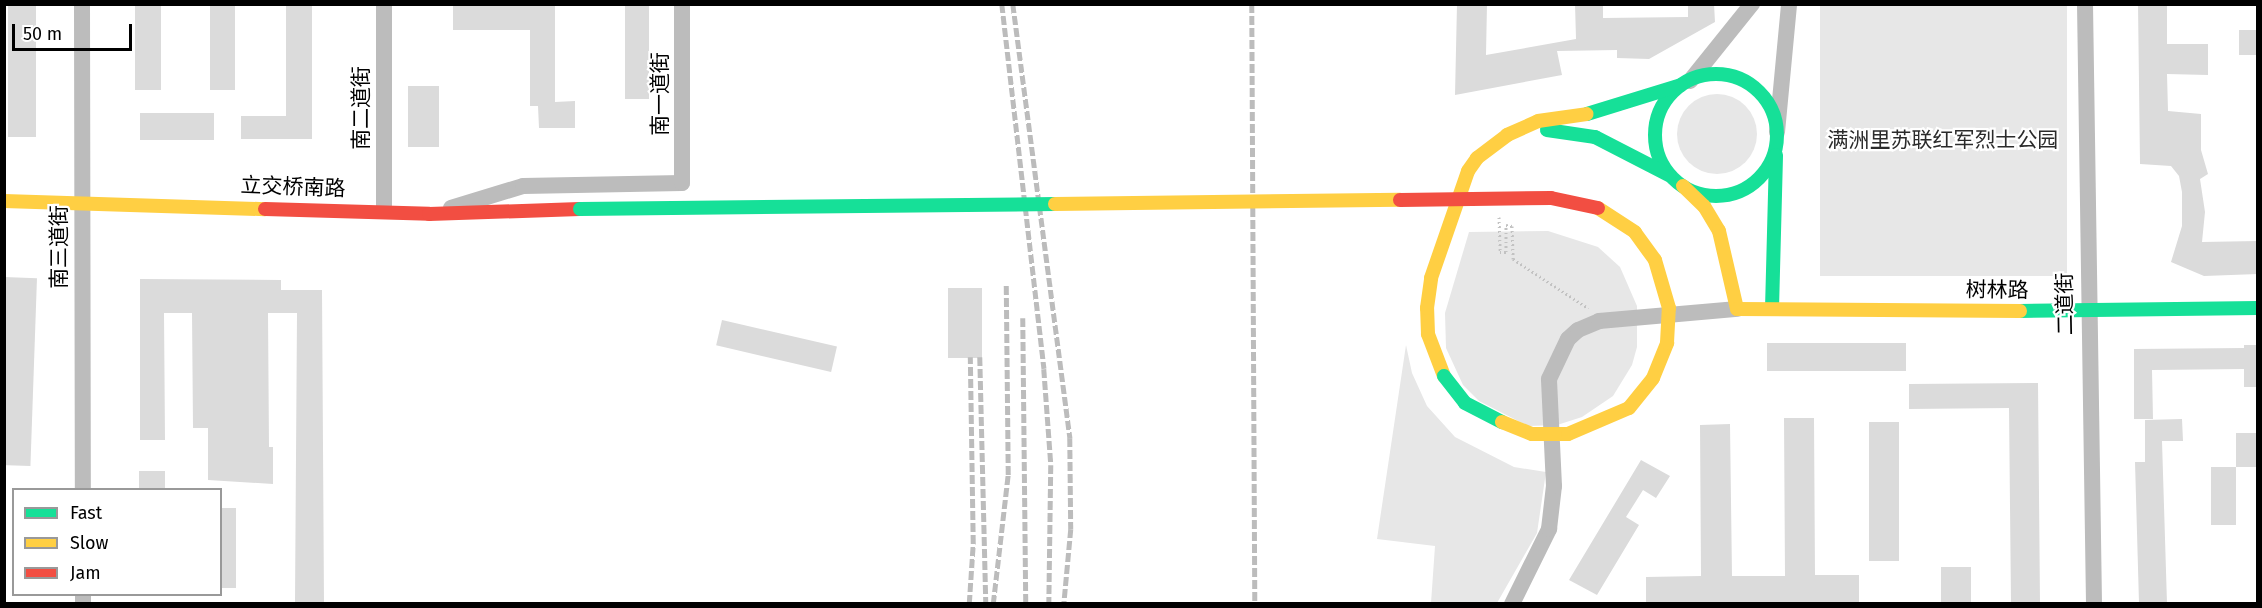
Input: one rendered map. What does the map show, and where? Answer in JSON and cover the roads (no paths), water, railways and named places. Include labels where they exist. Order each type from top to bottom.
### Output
[{"type":"main road","points":[[1772,309],[1776,139],[1768,104],[1746,83],[1713,75],[1686,83],[1660,113],[1655,136],[1661,160],[1679,183],[1712,196],[1737,192],[1766,171],[1776,139]]},
{"type":"main road","name":"立交桥南路","points":[[4,201],[429,214],[580,209],[1551,198],[1590,204],[1635,232],[1655,260],[1669,308],[1667,343],[1653,378],[1629,408],[1615,417],[1568,434],[1523,432],[1479,413],[1465,403],[1444,376],[1428,334],[1431,278],[1468,171],[1477,158],[1507,135],[1538,121],[1597,111],[1686,83]]},
{"type":"main road","points":[[1507,135],[1550,130],[1577,132],[1634,153],[1679,183],[1704,206],[1719,231],[1737,309]]},
{"type":"main road","name":"树林路","points":[[1737,309],[2088,312],[2258,308]]},
{"type":"street","name":"南三道街","points":[[82,4],[83,488]]},
{"type":"street","name":"南二道街","points":[[384,4],[384,211]]},
{"type":"street","name":"南一道街","points":[[429,214],[523,186],[682,183],[682,4]]},
{"type":"street","points":[[1686,83],[1752,4]]},
{"type":"street","points":[[1776,139],[1789,4]]},
{"type":"street","name":"二道街","points":[[2085,4],[2094,603]]},
{"type":"street","points":[[1512,603],[1549,529],[1554,486],[1548,393],[1560,350],[1578,330],[1599,321],[1737,309]]},
{"type":"railway","points":[[1002,4],[1044,369],[1051,465],[1049,604]]},
{"type":"railway","points":[[1013,4],[1070,438],[1071,529],[1064,604]]},
{"type":"railway","points":[[1252,4],[1255,604]]},
{"type":"railway","points":[[993,604],[1008,475],[1006,285]]},
{"type":"railway","points":[[1023,318],[1026,604]]},
{"type":"railway","points":[[969,604],[973,544],[970,357]]},
{"type":"railway","points":[[980,357],[986,604]]},
{"type":"park label","name":"满洲里苏联红军烈士公园","points":[[1943,140]]}]
